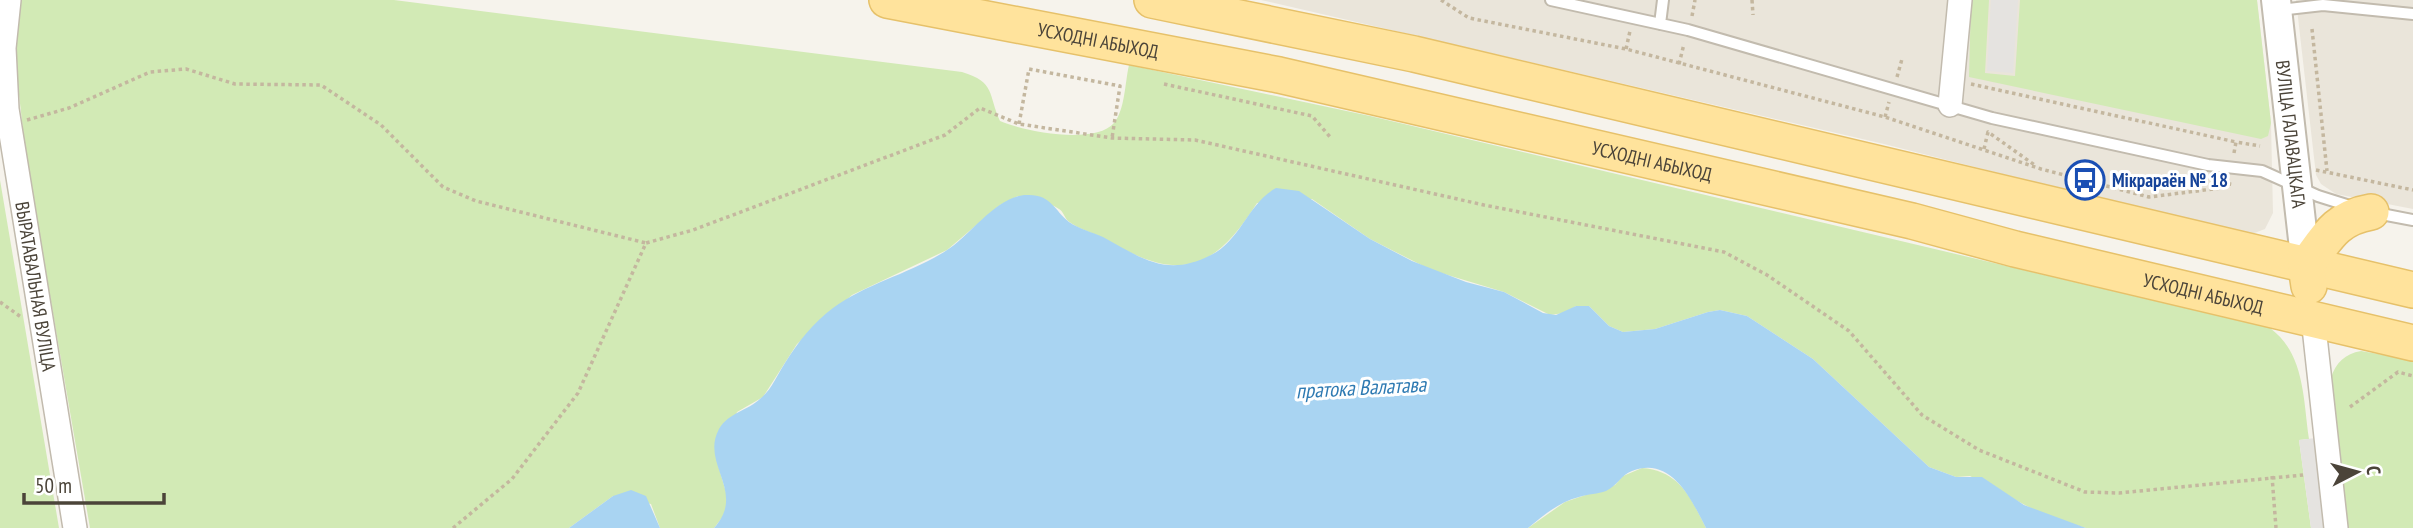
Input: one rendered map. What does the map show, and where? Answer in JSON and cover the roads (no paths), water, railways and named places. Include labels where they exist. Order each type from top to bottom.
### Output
[{"type":"main road","name":"УСХОДНІ АБЫХОД","points":[[887,0],[1279,75],[1898,218],[2015,249],[2413,343]]},
{"type":"main road","points":[[1160,1],[1413,54],[2413,290]]},
{"type":"main road","points":[[2312,318],[2306,266],[2340,221],[2371,212]]},
{"type":"street","name":"ВЫРАТАВАЛЬНАЯ ВУЛІЦА","points":[[9,0],[4,48],[9,125],[75,528]]},
{"type":"street","points":[[1950,105],[1960,0]]},
{"type":"street","name":"ВУЛІЦА ГАЛАВАЦКАГА","points":[[2276,5],[2306,178],[2306,266]]},
{"type":"street","points":[[2312,318],[2336,528]]},
{"type":"lane","points":[[1551,0],[1660,24],[1950,105],[2099,143],[2208,165],[2306,178],[2371,212],[2413,220]]},
{"type":"lane","points":[[1660,24],[1663,0]]},
{"type":"lane","points":[[2276,5],[2323,5],[2413,14]]},
{"type":"water","name":"пратока Валатава","points":[[1276,188],[1299,191],[1370,239],[1412,261],[1466,282],[1504,292],[1543,313],[1556,315],[1576,306],[1589,306],[1609,326],[1623,332],[1655,329],[1720,310],[1747,316],[1813,359],[1929,467],[1956,477],[1982,477],[2024,505],[2086,528],[1706,528],[1679,483],[1658,469],[1646,468],[1628,473],[1606,491],[1565,502],[1528,528],[714,528],[723,515],[726,502],[715,454],[715,442],[723,423],[765,394],[801,340],[833,308],[861,291],[936,257],[1006,201],[1027,195],[1042,197],[1077,227],[1103,237],[1142,258],[1167,265],[1181,265],[1195,262],[1221,248],[1258,203]]},
{"type":"water","points":[[631,490],[646,496],[660,528],[569,528],[613,496]]},
{"type":"place","name":"Мікрараён № 18","points":[[2085,180]]}]
